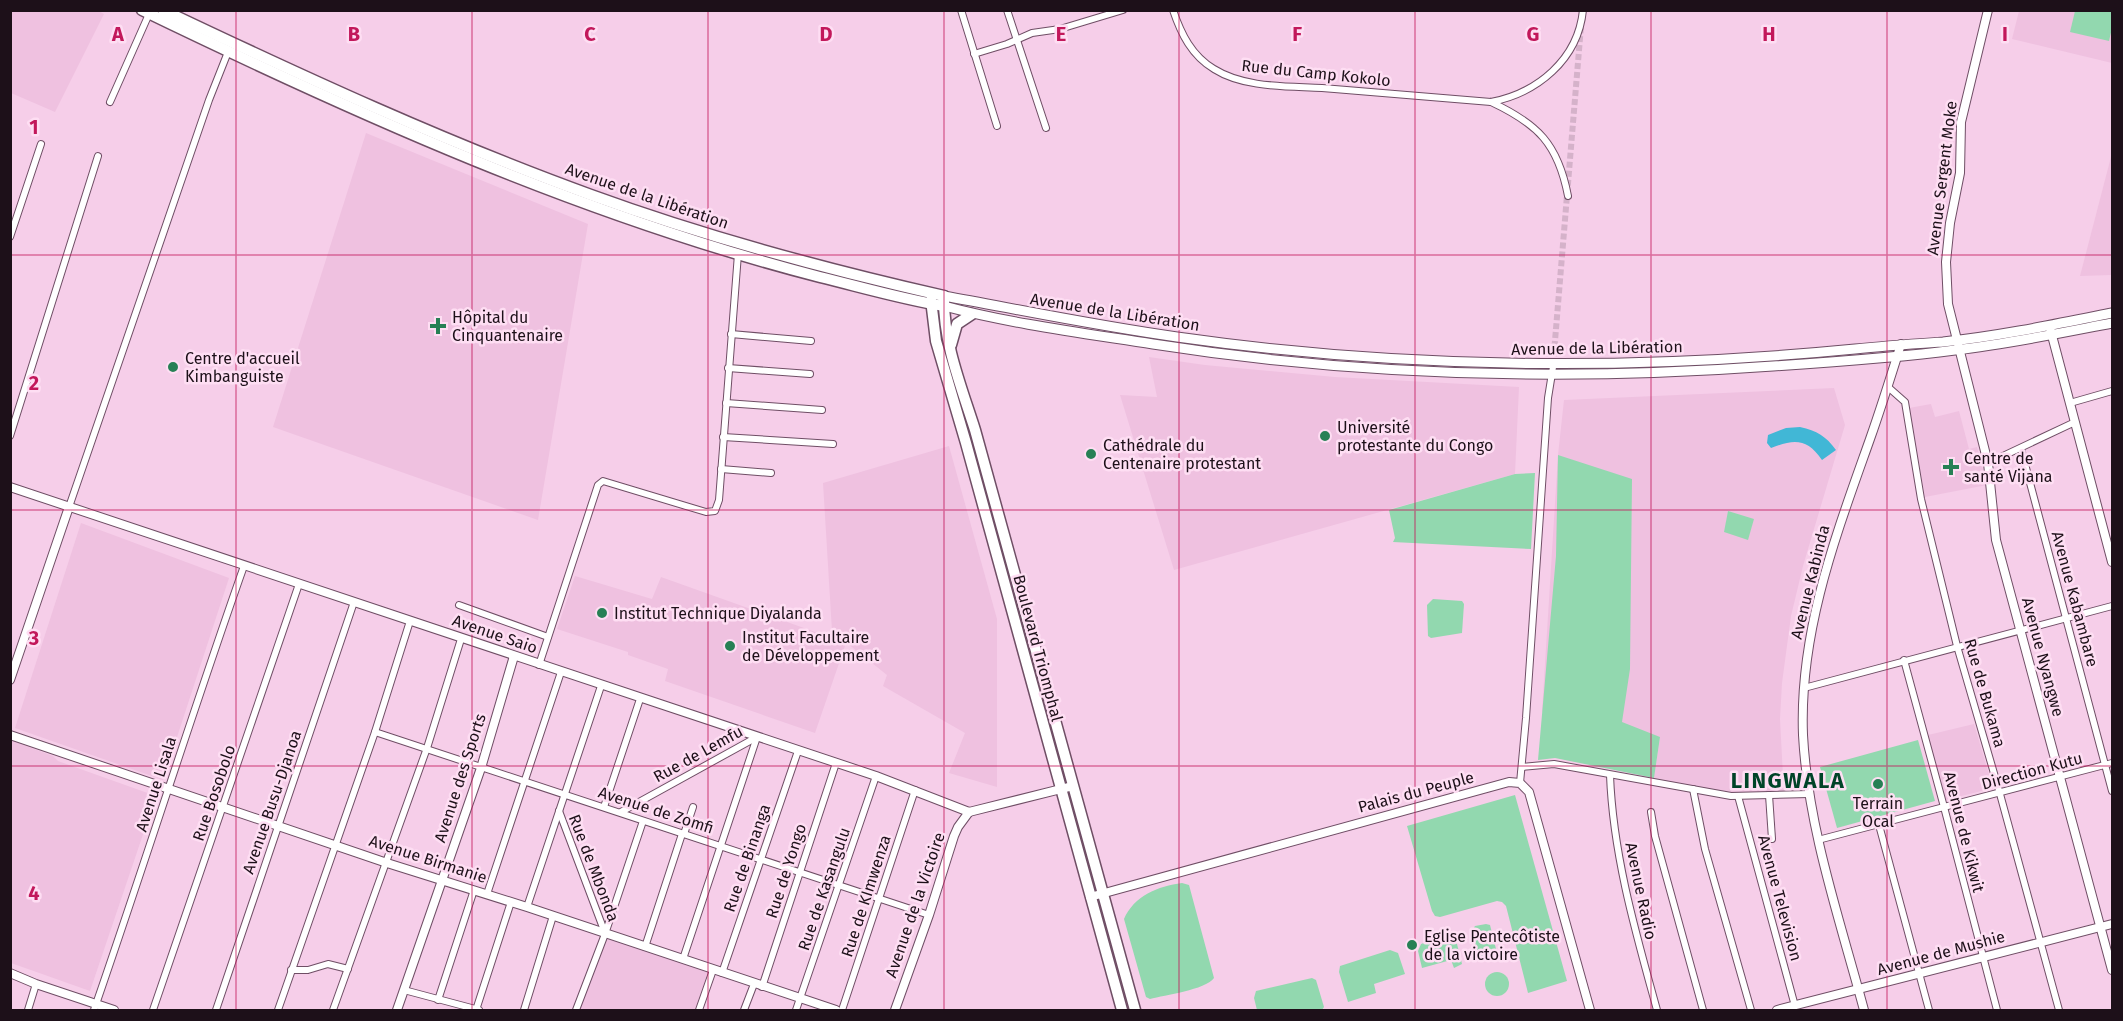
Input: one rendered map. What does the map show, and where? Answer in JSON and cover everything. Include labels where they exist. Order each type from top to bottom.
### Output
[{"type":"highway","name":"Avenue de la Libération","points":[[163,10],[374,107],[591,195],[779,255],[944,301]]},
{"type":"highway","name":"Avenue de la Libération","points":[[145,12],[370,117],[582,203],[738,254],[912,300],[931,299]]},
{"type":"highway","name":"Boulevard Triomphal","points":[[931,299],[936,341],[1122,1011]]},
{"type":"highway","points":[[912,300],[924,310],[930,319],[936,341]]},
{"type":"highway","name":"Boulevard Triomphal","points":[[944,301],[951,351],[975,430],[1135,1011]]},
{"type":"highway","points":[[951,351],[953,331],[957,324],[972,314]]},
{"type":"main road","name":"Avenue de la Libération","points":[[944,301],[1188,339],[1316,353],[1465,363],[1553,365],[1735,360],[1901,344],[1957,345]]},
{"type":"main road","name":"Avenue de la Libération","points":[[944,301],[972,314],[1109,338],[1250,357],[1387,369],[1679,373],[1898,357],[1957,345],[2112,322]]},
{"type":"main road","name":"Avenue de la Libération","points":[[2050,330],[2112,313]]},
{"type":"street","points":[[961,10],[997,126]]},
{"type":"street","points":[[1007,10],[1046,128]]},
{"type":"street","points":[[974,54],[1007,44],[1032,33],[1060,29],[1123,10]]},
{"type":"street","name":"Rue du Camp Kokolo","points":[[1173,10],[1181,32],[1195,53],[1214,70],[1231,77],[1301,88],[1491,102],[1518,95],[1538,85],[1552,72],[1573,43],[1582,25],[1583,10]]},
{"type":"street","name":"Avenue Sergent Moke","points":[[1957,345],[1946,286],[1947,244],[1960,173],[1961,122],[1988,10]]},
{"type":"street","points":[[110,102],[145,12]]},
{"type":"street","points":[[10,680],[208,100],[228,52]]},
{"type":"street","name":"Rue du Camp Kokolo","points":[[1491,102],[1523,118],[1547,142],[1563,173],[1568,196]]},
{"type":"street","points":[[10,237],[41,144]]},
{"type":"street","points":[[10,436],[98,156]]},
{"type":"street","points":[[539,665],[598,485],[603,481],[608,482],[712,513],[718,507],[738,254]]},
{"type":"street","points":[[2050,330],[2112,562]]},
{"type":"street","points":[[731,334],[811,342]]},
{"type":"street","name":"Avenue Kabinda","points":[[1864,1011],[1818,840],[1809,794],[1803,734],[1804,688],[1811,632],[1831,549],[1901,344]]},
{"type":"street","name":"Avenue Nyangwe","points":[[1957,345],[1988,463],[1994,528],[2112,970]]},
{"type":"street","points":[[728,368],[810,374]]},
{"type":"street","points":[[1553,371],[1547,410],[1520,783],[1529,792],[1590,1011]]},
{"type":"street","name":"Rue de Bukama","points":[[1888,387],[1905,402],[1921,500],[1957,646],[2059,1011]]},
{"type":"street","points":[[2070,403],[2112,391]]},
{"type":"street","points":[[726,403],[822,410]]},
{"type":"street","points":[[1988,463],[2075,422]]},
{"type":"street","points":[[723,436],[833,444]]},
{"type":"street","name":"Avenue Kabambare","points":[[2021,449],[2066,619],[2109,764],[2112,791]]},
{"type":"street","points":[[721,469],[771,473]]},
{"type":"street","name":"Avenue Saio","points":[[11,488],[876,776],[969,812]]},
{"type":"street","name":"Avenue Lisala","points":[[95,1007],[244,566]]},
{"type":"street","name":"Rue Bosobolo","points":[[153,1011],[299,584]]},
{"type":"street","name":"Avenue Busu-Djanoa","points":[[216,1011],[354,602]]},
{"type":"street","points":[[459,605],[548,636]]},
{"type":"street","points":[[1804,688],[2112,606]]},
{"type":"street","points":[[278,1011],[375,732],[410,621]]},
{"type":"street","points":[[333,1011],[427,748],[461,639]]},
{"type":"street","name":"Avenue des Sports","points":[[397,1011],[481,768],[514,657]]},
{"type":"street","name":"Avenue de Kikwit","points":[[1904,660],[1997,1011]]},
{"type":"street","points":[[487,894],[561,672]]},
{"type":"street","points":[[527,907],[601,686]]},
{"type":"street","points":[[604,807],[640,699]]},
{"type":"street","name":"Avenue de Zomfi","points":[[375,732],[929,915]]},
{"type":"street","name":"Avenue Birmanie","points":[[10,735],[279,827],[527,907],[836,1011]]},
{"type":"street","points":[[683,959],[757,737]]},
{"type":"street","name":"Rue de Lemfu","points":[[621,812],[757,737]]},
{"type":"street","name":"Rue de Binanga","points":[[722,973],[798,751]]},
{"type":"street","name":"Rue de Yongo","points":[[744,1011],[758,985],[836,763]]},
{"type":"street","points":[[1522,767],[1554,764],[1610,776],[1738,796],[1809,794]]},
{"type":"street","name":"Direction Kutu","points":[[1818,840],[2109,764]]},
{"type":"street","name":"Rue de Kasangulu","points":[[796,1011],[876,776]]},
{"type":"street","name":"Avenue Radio","points":[[1610,776],[1611,803],[1621,865],[1632,920],[1657,1011]]},
{"type":"street","name":"Palais du Peuple","points":[[1090,897],[1509,782],[1520,783]]},
{"type":"street","points":[[969,812],[1073,786]]},
{"type":"street","points":[[1692,789],[1701,833],[1751,1011]]},
{"type":"street","name":"Rue de KImwenza","points":[[842,1011],[915,790]]},
{"type":"street","points":[[1769,795],[1772,839]]},
{"type":"street","name":"Avenue Television","points":[[1738,796],[1795,1006]]},
{"type":"street","points":[[645,947],[693,807]]},
{"type":"street","name":"Rue de Mbonda","points":[[559,811],[605,934]]},
{"type":"street","name":"Avenue de la Victoire","points":[[895,1011],[957,827],[969,812]]},
{"type":"street","points":[[1652,812],[1658,848],[1703,1011]]},
{"type":"street","points":[[576,1011],[643,821]]},
{"type":"street","points":[[1879,825],[1929,1011]]},
{"type":"street","points":[[438,1000],[474,890]]},
{"type":"street","points":[[404,990],[478,1010],[511,902]]},
{"type":"street","points":[[524,1011],[553,916]]},
{"type":"street","name":"Avenue de Mushie","points":[[1777,1011],[1795,1006],[1806,1007],[1920,973],[2112,924]]},
{"type":"street","points":[[291,970],[308,970],[328,964],[348,969]]},
{"type":"street","points":[[699,1011],[712,970]]},
{"type":"street","points":[[10,973],[95,1007],[114,1011]]},
{"type":"street","points":[[28,1011],[36,984]]},
{"type":"shaded area","points":[[97,10],[104,14],[55,112],[11,93],[11,11]]},
{"type":"shaded area","points":[[2019,11],[2112,11],[2112,63],[2012,39]]},
{"type":"shaded area","name":"Hôpital du Cinquantenaire","points":[[366,133],[588,224],[538,520],[273,427]]},
{"type":"shaded area","points":[[2112,153],[2112,275],[2080,276]]},
{"type":"shaded area","name":"Université protestante du Congo","points":[[1149,357],[1205,365],[1335,377],[1519,387],[1515,474],[1174,570],[1120,395],[1157,397]]},
{"type":"shaded area","points":[[1834,388],[1845,425],[1803,566],[1791,616],[1782,683],[1780,719],[1784,795],[1738,796],[1653,783],[1660,737],[1542,712],[1558,455],[1564,400]]},
{"type":"shaded area","name":"Centre de santé Vijana","points":[[1931,404],[1935,417],[1959,411],[1969,449],[1977,447],[1987,485],[1925,497],[1909,408]]},
{"type":"shaded area","points":[[949,446],[997,619],[997,787],[949,773],[965,733],[883,686],[887,675],[832,631],[823,483]]},
{"type":"shaded area","points":[[81,523],[229,578],[163,780],[15,728]]},
{"type":"shaded area","points":[[575,576],[652,599],[661,577],[846,643],[815,733],[665,681],[668,669],[628,655],[628,652],[557,629]]},
{"type":"shaded area","points":[[1974,724],[1993,788],[1946,800],[1928,735]]},
{"type":"shaded area","points":[[10,740],[53,756],[58,761],[156,796],[90,991],[11,963]]},
{"type":"shaded area","points":[[607,938],[708,972],[695,1010],[578,1010]]},
{"type":"green space","points":[[2075,11],[2112,11],[2109,41],[2070,32]]},
{"type":"green space","points":[[1558,455],[1632,479],[1630,669],[1622,722],[1660,737],[1654,778],[1555,758],[1538,760],[1556,556]]},
{"type":"green space","points":[[1535,473],[1531,549],[1393,542],[1395,538],[1389,510],[1515,474]]},
{"type":"green space","points":[[1728,511],[1754,519],[1748,540],[1724,532]]},
{"type":"green space","points":[[1433,599],[1462,601],[1464,604],[1462,633],[1431,638],[1428,636],[1427,605]]},
{"type":"green space","name":"Terrain Ocal","points":[[1918,740],[1935,801],[1837,828],[1820,767]]},
{"type":"green space","points":[[1515,795],[1567,981],[1528,993],[1506,906],[1497,901],[1440,917],[1435,916],[1407,826]]},
{"type":"green space","points":[[1182,883],[1189,885],[1214,978],[1194,989],[1150,999],[1146,997],[1124,919],[1140,898],[1164,887]]},
{"type":"green space","points":[[1490,925],[1497,953],[1484,958],[1477,951],[1471,932],[1475,926]]},
{"type":"green space","points":[[1451,933],[1455,936],[1462,964],[1454,968],[1451,960],[1422,968],[1418,951],[1421,944]]},
{"type":"green space","points":[[1390,950],[1398,953],[1405,974],[1374,984],[1376,993],[1348,1002],[1339,972],[1340,966]]},
{"type":"green space","points":[[1497,972],[1505,976],[1509,984],[1505,992],[1497,996],[1489,992],[1485,984],[1489,976]]},
{"type":"green space","points":[[1312,978],[1316,980],[1324,1007],[1322,1010],[1257,1010],[1254,998],[1256,991]]},
{"type":"water","points":[[1800,427],[1821,435],[1836,450],[1822,460],[1811,448],[1800,442],[1771,448],[1767,443],[1768,435],[1786,428]]},
{"type":"tunnel","points":[[1553,365],[1581,26]]},
{"type":"place","name":"Hôpital du Cinquantenaire","points":[[438,326]]},
{"type":"place","name":"Centre d'accueil Kimbanguiste","points":[[173,367]]},
{"type":"place","name":"Université protestante du Congo","points":[[1325,436]]},
{"type":"place","name":"Cathédrale du Centenaire protestant","points":[[1091,454]]},
{"type":"place","name":"Centre de santé Vijana","points":[[1951,467]]},
{"type":"place","name":"Institut Technique Diyalanda","points":[[602,613]]},
{"type":"place","name":"Institut Facultaire de Développement","points":[[730,646]]},
{"type":"place","name":"Terrain Ocal","points":[[1878,784]]},
{"type":"place","name":"Eglise Pentecôtiste de la victoire","points":[[1412,945]]},
{"type":"district","name":"LINGWALA","points":[[1788,780]]}]
